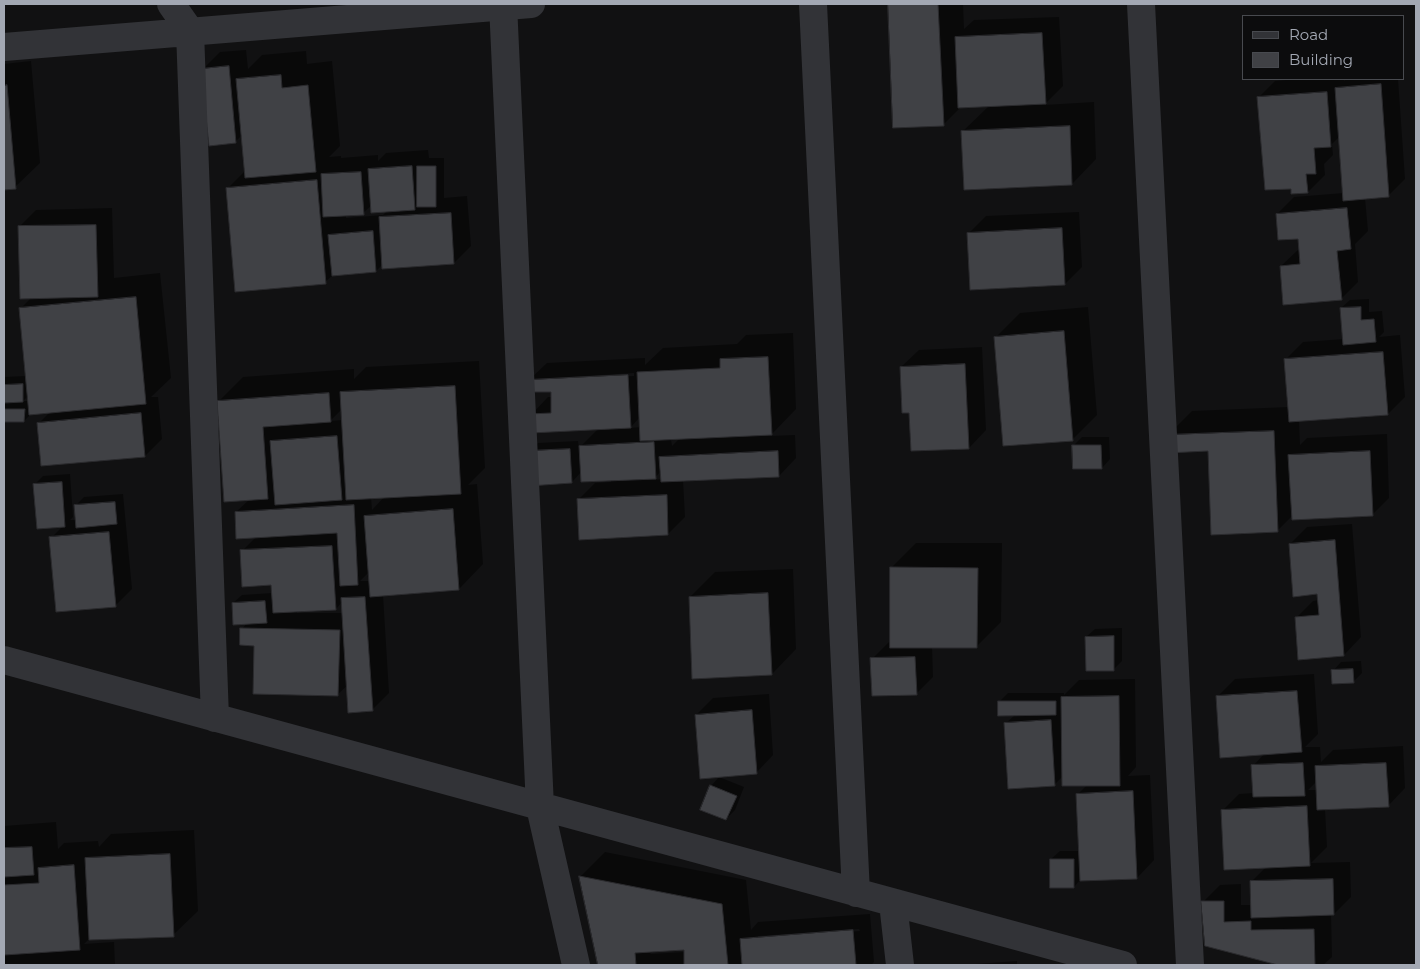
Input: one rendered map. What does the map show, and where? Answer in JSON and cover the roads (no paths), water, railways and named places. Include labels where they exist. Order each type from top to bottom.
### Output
[{"type":"street","points":[[171,4],[190,31],[215,718]]},
{"type":"street","points":[[4,47],[513,4],[540,807],[576,965]]},
{"type":"street","points":[[814,4],[856,892]]},
{"type":"street","points":[[1141,4],[1190,965]]},
{"type":"street","points":[[4,660],[1123,965]]},
{"type":"street","points":[[894,903],[900,965]]}]
